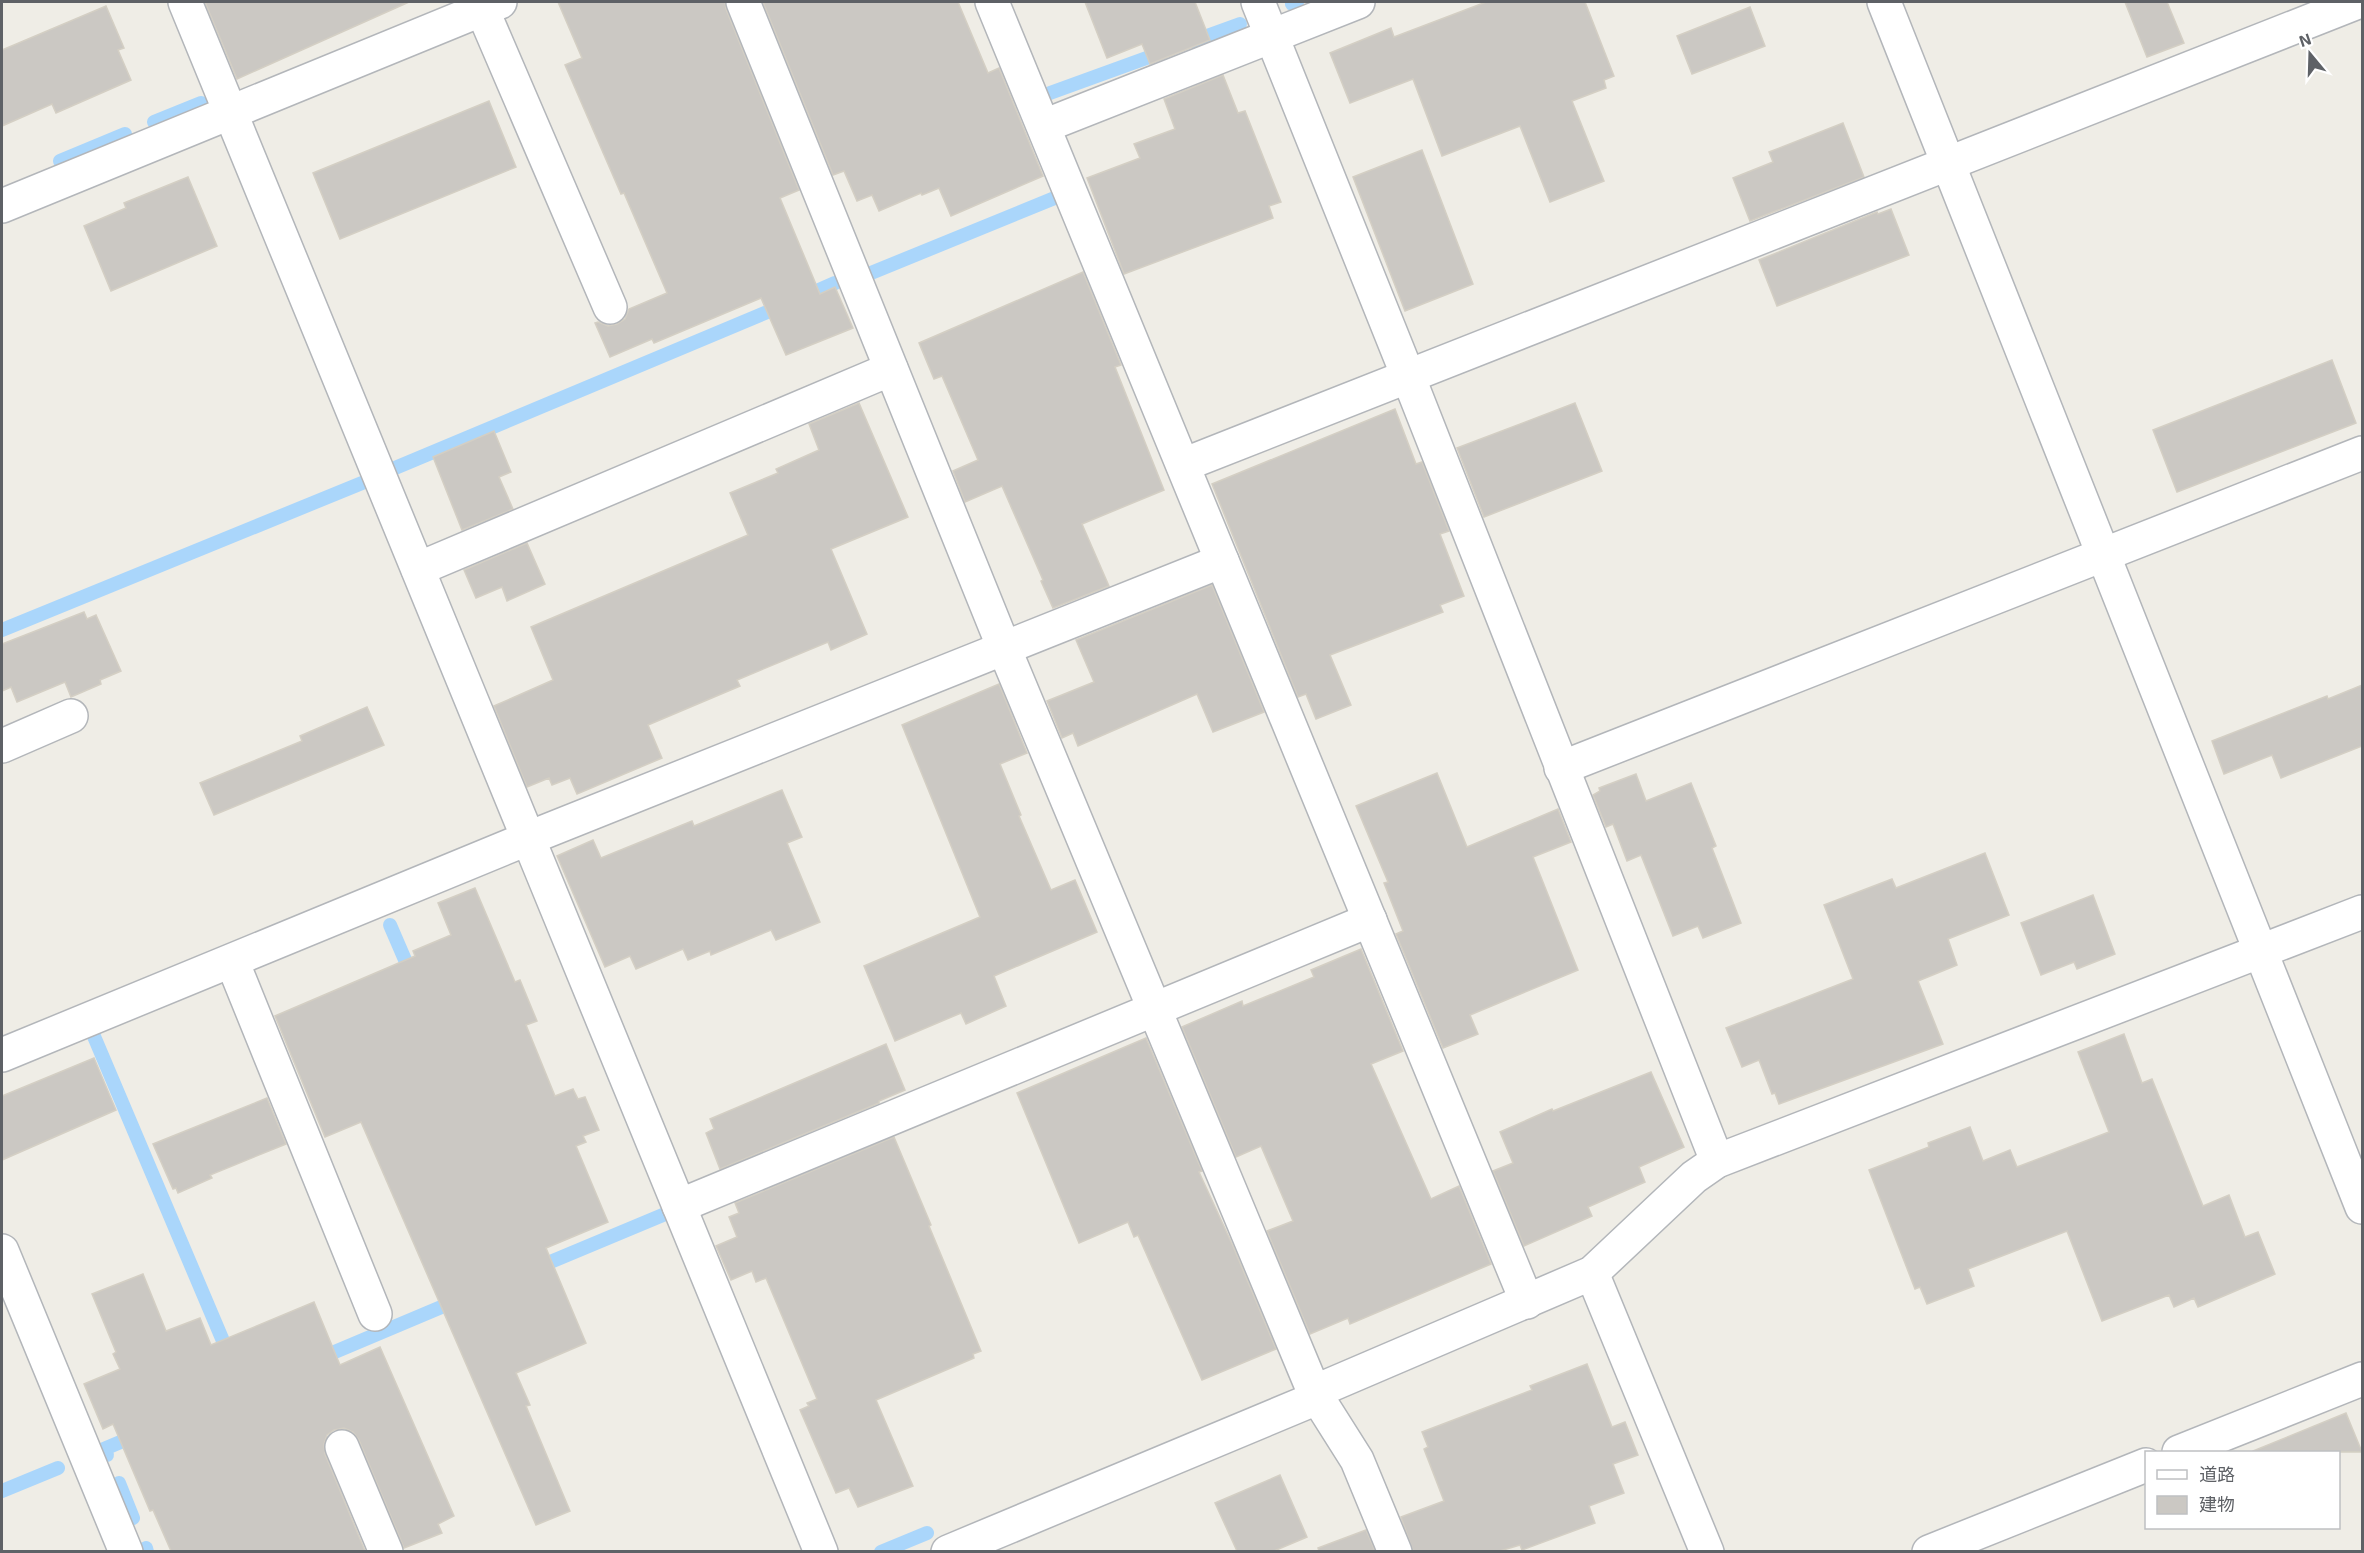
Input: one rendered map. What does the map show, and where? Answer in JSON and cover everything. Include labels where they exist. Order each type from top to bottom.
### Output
[{"type":"street","points":[[185,2],[821,1551]]},
{"type":"street","points":[[743,2],[1004,648],[1316,1395],[1357,1460],[1395,1551]]},
{"type":"street","points":[[992,2],[1527,1302]]},
{"type":"street","points":[[1258,2],[1717,1161]]},
{"type":"street","points":[[1044,126],[1358,2]]},
{"type":"street","points":[[1884,2],[2362,1207]]},
{"type":"street","points":[[1183,465],[2358,2]]},
{"type":"street","points":[[2,206],[495,3],[610,308]]},
{"type":"street","points":[[418,569],[891,369]]},
{"type":"street","points":[[1561,768],[2362,453]]},
{"type":"street","points":[[2,1055],[529,838],[1222,561]]},
{"type":"street","points":[[2,746],[71,716]]},
{"type":"street","points":[[948,1551],[1316,1395],[1592,1273],[1694,1177],[1717,1161],[2362,912]]},
{"type":"street","points":[[679,1206],[1370,920]]},
{"type":"street","points":[[232,961],[375,1314]]},
{"type":"street","points":[[2,1251],[126,1551]]},
{"type":"street","points":[[1592,1273],[1707,1551]]},
{"type":"street","points":[[2182,1451],[2362,1380]]},
{"type":"street","points":[[342,1448],[386,1551]]},
{"type":"street","points":[[1929,1551],[2145,1465]]},
{"type":"building","points":[[205,2],[409,2],[237,79]]},
{"type":"building","points":[[558,2],[725,2],[799,190],[780,198],[820,294],[835,287],[853,328],[786,355],[761,298],[654,343],[652,339],[610,357],[595,323],[608,326],[617,324],[625,319],[629,309],[667,293],[565,65],[582,58]]},
{"type":"building","points":[[763,2],[958,2],[988,73],[999,68],[1043,176],[951,216],[939,188],[879,211],[872,195],[857,201],[844,171],[833,175]]},
{"type":"building","points":[[1085,2],[1195,2],[1210,40],[1150,64],[1142,44],[1107,58]]},
{"type":"building","points":[[1486,2],[1585,2],[1614,76],[1604,80],[1606,88],[1572,101],[1604,181],[1550,202],[1520,126],[1442,156],[1413,79],[1350,103],[1330,53],[1391,28],[1394,37]]},
{"type":"building","points":[[2125,2],[2167,2],[2184,43],[2147,57]]},
{"type":"building","points":[[106,6],[124,48],[118,50],[131,80],[56,113],[52,104],[2,126],[2,50]]},
{"type":"building","points":[[1750,7],[1765,46],[1692,74],[1677,36]]},
{"type":"building","points":[[1223,75],[1238,113],[1245,111],[1281,202],[1269,206],[1273,218],[1124,274],[1087,178],[1140,158],[1134,144],[1175,129],[1164,99]]},
{"type":"building","points":[[489,101],[516,167],[340,239],[313,173]]},
{"type":"building","points":[[1843,123],[1864,177],[1750,221],[1733,178],[1773,162],[1769,152]]},
{"type":"building","points":[[1422,150],[1473,284],[1405,311],[1353,177]]},
{"type":"building","points":[[188,177],[217,246],[111,291],[84,226],[126,208],[124,203]]},
{"type":"building","points":[[1891,209],[1909,255],[1777,306],[1759,260],[1877,212],[1878,214]]},
{"type":"building","points":[[1083,272],[1121,365],[1115,367],[1164,490],[1082,524],[1109,586],[1053,608],[1002,486],[965,502],[953,471],[978,460],[942,376],[934,379],[919,343]]},
{"type":"building","points":[[2332,360],[2356,423],[2177,492],[2153,430]]},
{"type":"building","points":[[859,403],[908,517],[831,549],[867,634],[831,650],[828,642],[737,680],[740,686],[648,725],[662,758],[577,794],[570,778],[552,785],[549,778],[527,787],[494,706],[553,680],[531,627],[748,535],[730,493],[778,473],[776,469],[819,450],[809,424]]},
{"type":"building","points":[[1575,403],[1602,471],[1484,517],[1457,448]]},
{"type":"building","points":[[1395,409],[1416,464],[1422,462],[1449,531],[1440,534],[1464,596],[1440,605],[1443,612],[1330,655],[1351,705],[1316,719],[1306,694],[1298,697],[1212,484]]},
{"type":"building","points":[[494,431],[511,472],[499,477],[513,509],[462,530],[433,457]]},
{"type":"building","points":[[527,543],[545,584],[507,601],[502,587],[476,598],[464,570]]},
{"type":"building","points":[[1212,585],[1264,712],[1213,732],[1197,694],[1078,746],[1073,733],[1062,738],[1047,701],[1094,682],[1076,640]]},
{"type":"building","points":[[84,612],[87,619],[96,615],[121,671],[100,680],[101,684],[71,697],[65,682],[17,702],[11,687],[2,691],[2,644]]},
{"type":"building","points":[[999,684],[1027,753],[1000,764],[1021,815],[1019,816],[1051,890],[1075,880],[1097,932],[994,976],[1006,1006],[966,1024],[961,1013],[895,1041],[864,966],[980,917],[902,725]]},
{"type":"building","points":[[2362,685],[2362,746],[2281,778],[2272,755],[2224,774],[2212,741],[2327,696],[2328,699]]},
{"type":"building","points":[[367,707],[384,745],[214,815],[200,783],[302,741],[300,736]]},
{"type":"building","points":[[1437,773],[1467,847],[1558,809],[1571,842],[1533,857],[1578,970],[1470,1015],[1478,1034],[1443,1048],[1396,934],[1403,931],[1384,883],[1388,882],[1356,806]]},
{"type":"building","points":[[1636,774],[1646,801],[1691,783],[1716,846],[1712,848],[1741,923],[1703,938],[1698,926],[1673,936],[1641,855],[1627,861],[1613,824],[1606,827],[1593,795],[1600,791],[1599,788]]},
{"type":"building","points":[[782,790],[802,837],[787,843],[820,922],[776,940],[771,930],[711,955],[710,951],[688,960],[683,949],[636,969],[630,956],[605,967],[557,856],[593,840],[601,858],[692,821],[694,826]]},
{"type":"building","points":[[1985,853],[2009,915],[1948,939],[1957,965],[1918,981],[1943,1044],[1779,1104],[1775,1093],[1772,1094],[1759,1060],[1742,1067],[1726,1028],[1853,979],[1824,905],[1892,879],[1896,888]]},
{"type":"building","points":[[475,888],[515,982],[520,980],[537,1021],[526,1025],[555,1096],[573,1089],[578,1099],[585,1097],[599,1130],[583,1136],[586,1142],[576,1146],[608,1222],[546,1248],[586,1343],[516,1373],[530,1405],[526,1406],[570,1511],[536,1525],[361,1122],[325,1137],[275,1016],[415,956],[413,951],[451,935],[438,903]]},
{"type":"building","points":[[2093,895],[2115,954],[2077,969],[2074,962],[2041,975],[2021,923]]},
{"type":"building","points":[[1361,949],[1403,1051],[1371,1064],[1431,1199],[1459,1186],[1491,1264],[1350,1324],[1348,1318],[1310,1334],[1267,1231],[1293,1221],[1261,1146],[1236,1157],[1182,1027],[1242,1001],[1243,1006],[1314,977],[1311,970]]},
{"type":"building","points":[[2124,1034],[2142,1083],[2152,1079],[2203,1206],[2229,1195],[2245,1237],[2258,1232],[2275,1274],[2198,1307],[2194,1298],[2174,1307],[2169,1295],[2102,1321],[2067,1231],[1968,1269],[1974,1286],[1927,1304],[1920,1287],[1915,1289],[1869,1170],[1929,1147],[1928,1143],[1970,1127],[1983,1161],[2010,1150],[2017,1167],[2109,1132],[2078,1052]]},
{"type":"building","points":[[1146,1038],[1202,1171],[1199,1172],[1276,1349],[1202,1380],[1138,1235],[1134,1237],[1128,1222],[1079,1243],[1017,1093]]},
{"type":"building","points":[[886,1044],[905,1090],[720,1169],[706,1133],[714,1129],[710,1119]]},
{"type":"building","points":[[94,1058],[116,1110],[2,1160],[2,1096]]},
{"type":"building","points":[[1651,1072],[1684,1147],[1639,1167],[1645,1182],[1588,1207],[1592,1216],[1524,1246],[1493,1171],[1513,1163],[1500,1132],[1552,1109],[1553,1111]]},
{"type":"building","points":[[267,1098],[286,1144],[210,1175],[212,1178],[178,1193],[176,1188],[173,1189],[153,1144]]},
{"type":"building","points":[[894,1137],[981,1351],[973,1354],[974,1358],[876,1400],[913,1486],[858,1507],[849,1488],[836,1493],[800,1410],[809,1406],[807,1403],[817,1399],[766,1278],[756,1282],[752,1271],[731,1280],[716,1246],[737,1237],[729,1217],[739,1213],[735,1203]]},
{"type":"building","points":[[143,1274],[166,1331],[200,1318],[211,1345],[314,1302],[340,1365],[380,1347],[454,1516],[438,1524],[442,1533],[404,1548],[359,1440],[353,1432],[344,1428],[334,1430],[327,1435],[324,1444],[325,1454],[365,1551],[171,1551],[153,1510],[150,1511],[113,1424],[103,1429],[84,1384],[120,1369],[113,1354],[116,1352],[92,1294]]},
{"type":"building","points":[[1587,1364],[1612,1427],[1625,1422],[1638,1455],[1613,1464],[1624,1493],[1589,1506],[1595,1523],[1522,1550],[1520,1545],[1500,1551],[1413,1551],[1401,1517],[1444,1501],[1424,1449],[1428,1447],[1422,1432],[1532,1390],[1530,1386]]},
{"type":"building","points":[[2346,1413],[2362,1452],[2340,1451],[2253,1451]]},
{"type":"building","points":[[1280,1475],[1307,1537],[1274,1551],[1237,1551],[1215,1503]]},
{"type":"building","points":[[1366,1530],[1375,1551],[1319,1551],[1318,1548]]},
{"type":"waterway","points":[[1292,4],[1297,2]]},
{"type":"waterway","points":[[1193,41],[1240,24]]},
{"type":"waterway","points":[[1050,93],[1163,52]]},
{"type":"waterway","points":[[154,122],[201,103]]},
{"type":"waterway","points":[[60,161],[125,134]]},
{"type":"waterway","points":[[871,273],[1062,195]]},
{"type":"waterway","points":[[801,298],[835,283]]},
{"type":"waterway","points":[[395,468],[784,305]]},
{"type":"waterway","points":[[2,630],[362,483]]},
{"type":"waterway","points":[[390,925],[412,976]]},
{"type":"waterway","points":[[93,1034],[229,1355]]},
{"type":"waterway","points":[[536,1268],[670,1212]]},
{"type":"waterway","points":[[318,1359],[458,1300]]},
{"type":"waterway","points":[[107,1455],[104,1449],[137,1435]]},
{"type":"waterway","points":[[2,1491],[58,1468]]},
{"type":"waterway","points":[[119,1483],[133,1518]]},
{"type":"waterway","points":[[881,1552],[927,1533]]},
{"type":"waterway","points":[[146,1548],[147,1552]]}]
